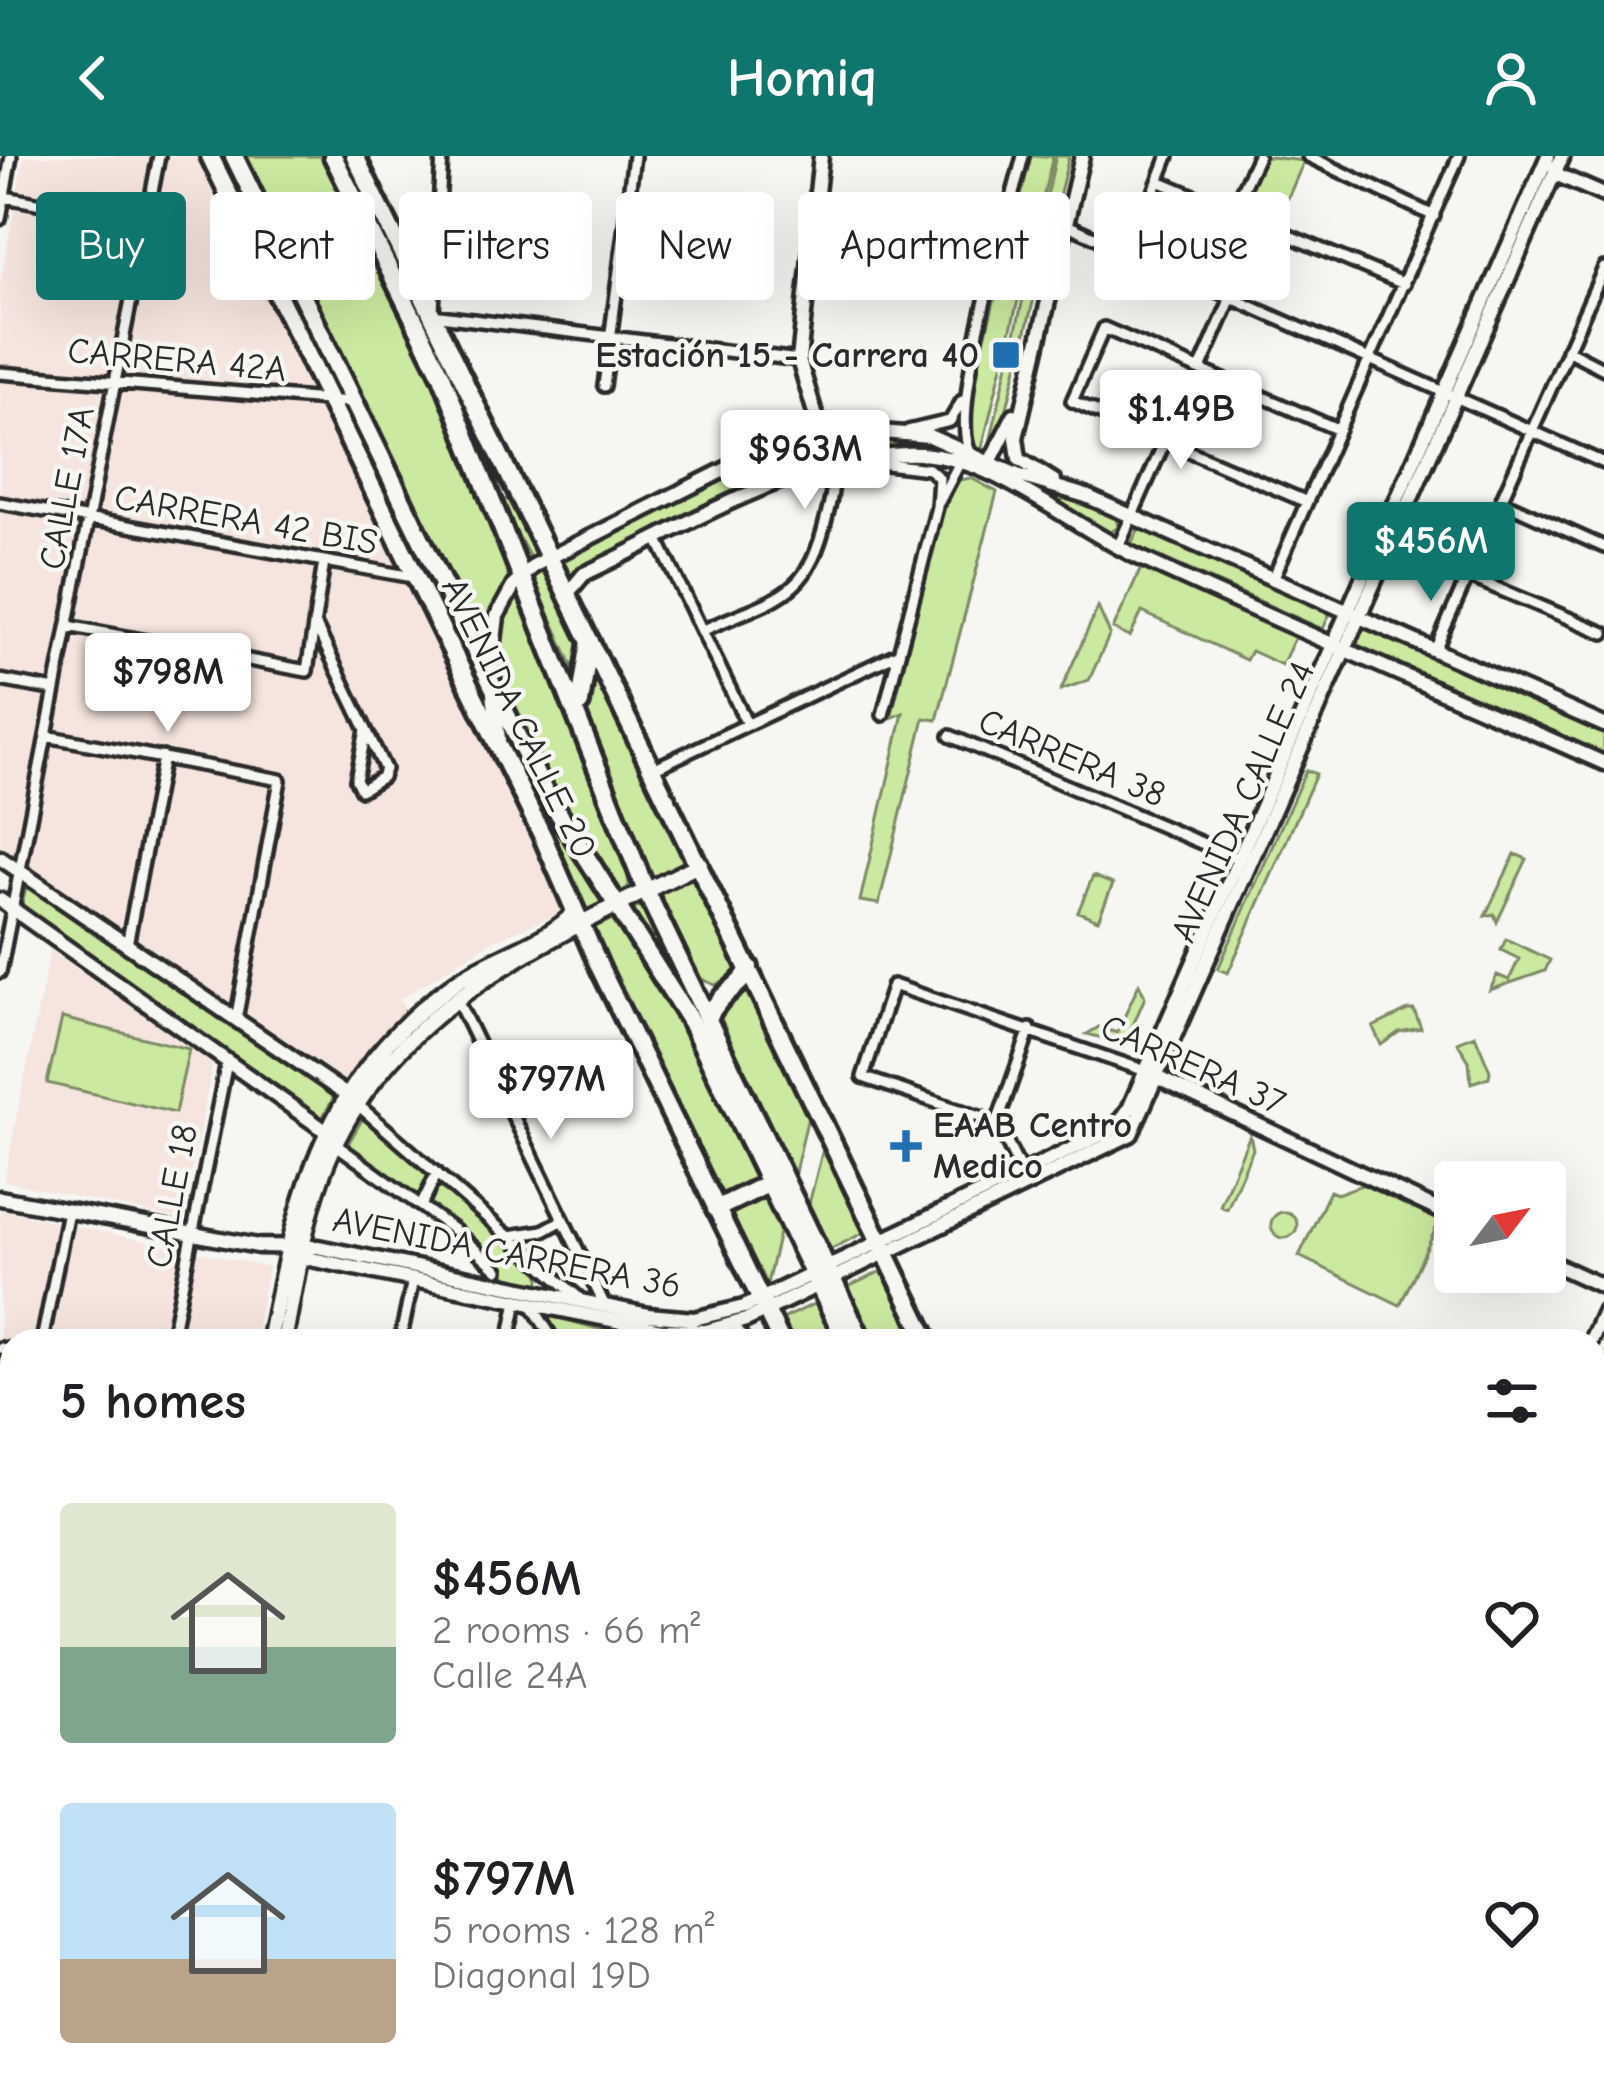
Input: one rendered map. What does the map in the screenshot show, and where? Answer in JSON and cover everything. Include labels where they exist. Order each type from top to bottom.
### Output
[{"type":"highway","name":"AVENIDA CALLE 20","points":[[210,156],[227,192]]},
{"type":"highway","name":"AVENIDA CALLE 20","points":[[234,156],[250,192]]},
{"type":"highway","name":"AVENIDA CALLE 20","points":[[334,156],[514,484],[922,1329]]},
{"type":"highway","name":"AVENIDA CALLE 20","points":[[355,156],[398,245],[646,891],[823,1276]]},
{"type":"highway","name":"AVENIDA CALLE 20","points":[[280,300],[775,1329]]},
{"type":"highway","name":"AVENIDA CALLE 20","points":[[299,300],[549,802],[679,1001],[823,1276]]},
{"type":"highway","points":[[491,496],[514,484]]},
{"type":"highway","points":[[448,649],[461,624]]},
{"type":"highway","points":[[581,722],[579,688],[590,639]]},
{"type":"highway","points":[[503,756],[549,802]]},
{"type":"highway","points":[[708,1019],[717,998],[746,978],[749,967]]},
{"type":"highway","points":[[716,1209],[772,1182]]},
{"type":"highway","points":[[823,1276],[842,1329]]},
{"type":"highway","points":[[823,1276],[855,1329]]},
{"type":"main road","points":[[821,156],[799,360],[836,462]]},
{"type":"main road","points":[[1070,207],[1082,156]]},
{"type":"main road","points":[[1552,159],[1604,195]]},
{"type":"main road","name":"AVENIDA CALLE 24","points":[[1151,1075],[1239,859],[1552,159]]},
{"type":"main road","points":[[1047,300],[1021,402],[1017,456],[1074,492]]},
{"type":"main road","points":[[990,462],[1021,402]]},
{"type":"main road","points":[[503,756],[492,686],[493,628],[506,596],[524,574],[549,555],[752,456],[824,433],[898,433],[929,436],[1118,548],[1604,763]]},
{"type":"main road","points":[[568,593],[584,574],[767,485],[836,462],[909,453],[965,457],[990,462],[1132,516],[1604,725]]},
{"type":"main road","name":"AVENIDA CALLE 24","points":[[1151,1075],[1338,645]]},
{"type":"main road","points":[[0,858],[353,1100]]},
{"type":"main road","points":[[273,1329],[331,1138],[353,1100],[423,1008],[470,972],[578,918],[615,908],[700,864]]},
{"type":"main road","points":[[0,900],[331,1138]]},
{"type":"main road","points":[[353,1100],[408,1038],[456,997],[578,918]]},
{"type":"main road","name":"AVENIDA CARRERA 36","points":[[701,1329],[733,1325],[763,1305],[1115,1129],[1151,1075]]},
{"type":"main road","name":"CARRERA 37","points":[[1151,1075],[1434,1208]]},
{"type":"main road","name":"AVENIDA CARRERA 36","points":[[0,1198],[297,1250],[664,1329]]},
{"type":"main road","points":[[286,1329],[297,1250]]},
{"type":"main road","name":"AVENIDA CARRERA 36","points":[[297,1250],[412,1280],[694,1319],[763,1305]]},
{"type":"main road","points":[[1566,1270],[1604,1287]]},
{"type":"street","points":[[0,219],[11,156]]},
{"type":"street","name":"CALLE 17A","points":[[152,192],[159,156]]},
{"type":"street","points":[[438,192],[442,156]]},
{"type":"street","points":[[604,386],[634,156]]},
{"type":"street","points":[[937,507],[965,457],[966,390],[1021,156]]},
{"type":"street","points":[[1157,192],[1168,156]]},
{"type":"street","points":[[1241,192],[1258,156]]},
{"type":"street","points":[[1308,156],[1434,216]]},
{"type":"street","points":[[1273,579],[1459,156]]},
{"type":"street","points":[[1161,182],[1188,192]]},
{"type":"street","points":[[2,196],[36,203]]},
{"type":"street","points":[[1290,234],[1404,284]]},
{"type":"street","points":[[1435,650],[1602,276]]},
{"type":"street","name":"CALLE 17A","points":[[0,972],[131,300]]},
{"type":"street","points":[[426,300],[424,319],[799,360]]},
{"type":"street","points":[[1199,370],[1230,300]]},
{"type":"street","points":[[1238,300],[1604,463]]},
{"type":"street","points":[[1307,502],[1072,401],[1104,328],[1339,430]]},
{"type":"street","points":[[1567,350],[1604,368]]},
{"type":"street","name":"CARRERA 42A","points":[[0,373],[350,402]]},
{"type":"street","points":[[898,433],[950,421],[966,390]]},
{"type":"street","points":[[1118,548],[1165,441]]},
{"type":"street","points":[[703,631],[796,586],[817,559],[836,462],[929,469],[939,478],[937,507],[883,715]]},
{"type":"street","points":[[1501,501],[1604,547]]},
{"type":"street","name":"CARRERA 42 BIS","points":[[0,502],[412,577]]},
{"type":"street","points":[[658,540],[747,724]]},
{"type":"street","points":[[68,626],[307,671],[324,562]]},
{"type":"street","points":[[1468,576],[1604,632]]},
{"type":"street","points":[[315,623],[366,730],[385,774],[362,790],[356,780],[366,730]]},
{"type":"street","points":[[653,769],[899,653]]},
{"type":"street","points":[[0,680],[55,690]]},
{"type":"street","points":[[46,736],[280,780],[236,1020]]},
{"type":"street","name":"CARRERA 38","points":[[950,736],[1239,859]]},
{"type":"street","points":[[127,945],[163,757]]},
{"type":"street","name":"CARRERA 37","points":[[997,1123],[868,1082],[863,1071],[889,990],[900,985],[1151,1075]]},
{"type":"street","points":[[456,997],[605,1306]]},
{"type":"street","points":[[1025,1178],[997,1123],[1030,1029]]},
{"type":"street","name":"CALLE 18","points":[[173,1329],[227,1062]]},
{"type":"street","points":[[353,1100],[583,1302]]},
{"type":"street","points":[[331,1138],[498,1270]]},
{"type":"street","points":[[421,1206],[437,1173]]},
{"type":"street","points":[[44,1329],[68,1211]]},
{"type":"street","points":[[509,1236],[543,1231],[563,1220]]},
{"type":"street","points":[[515,1329],[547,1269]]},
{"type":"street","points":[[402,1329],[412,1280]]},
{"type":"street","points":[[532,1298],[548,1329]]},
{"type":"street","points":[[733,1325],[736,1329]]},
{"type":"shaded area","points":[[24,156],[203,156],[220,192],[210,192],[210,300],[272,300],[564,912],[494,940],[400,999],[406,1011],[345,1085],[0,849],[0,284]]},
{"type":"shaded area","points":[[50,950],[213,1064],[182,1220],[4,1181]]},
{"type":"shaded area","points":[[0,1210],[268,1267],[256,1329],[0,1329]]},
{"type":"green space","points":[[215,156],[227,156],[243,192],[232,192]]},
{"type":"green space","points":[[241,156],[325,156],[343,192],[259,192]]},
{"type":"green space","points":[[1031,156],[1053,156],[1044,192],[1022,192]]},
{"type":"green space","points":[[1056,156],[1069,156],[1060,192],[1048,192]]},
{"type":"green space","points":[[1262,156],[1304,161],[1290,193],[1247,192]]},
{"type":"green space","points":[[375,258],[438,386],[515,573],[491,608],[483,650],[312,300],[375,300]]},
{"type":"green space","points":[[995,300],[1018,300],[981,452],[970,448],[970,397]]},
{"type":"green space","points":[[1023,300],[1034,300],[1001,432],[987,455]]},
{"type":"green space","points":[[436,334],[506,483],[502,485],[491,477],[434,340]]},
{"type":"green space","points":[[839,436],[923,441],[968,459],[917,448],[841,454],[833,443]]},
{"type":"green space","points":[[809,443],[816,459],[590,565],[568,582],[556,558],[755,462]]},
{"type":"green space","points":[[971,478],[997,492],[937,720],[924,718],[879,904],[860,901],[903,713],[891,718],[942,511],[959,480]]},
{"type":"green space","points":[[1021,482],[1116,517],[1118,527],[1110,533]]},
{"type":"green space","points":[[513,493],[538,554],[530,558],[501,504]]},
{"type":"green space","points":[[1140,526],[1331,611],[1323,629],[1131,544]]},
{"type":"green space","points":[[549,563],[583,638],[576,674],[532,575]]},
{"type":"green space","points":[[1142,566],[1296,635],[1282,665],[1251,651],[1246,660],[1142,612],[1130,637],[1113,629]]},
{"type":"green space","points":[[521,587],[626,863],[629,885],[618,901],[549,790],[510,705],[502,663],[504,623]]},
{"type":"green space","points":[[1098,607],[1110,634],[1089,680],[1061,690]]},
{"type":"green space","points":[[1365,624],[1604,731],[1604,754],[1356,644]]},
{"type":"green space","points":[[595,659],[690,859],[649,880],[583,699]]},
{"type":"green space","points":[[1306,770],[1316,774],[1228,973],[1218,969]]},
{"type":"green space","points":[[535,796],[602,904],[585,914]]},
{"type":"green space","points":[[1515,854],[1527,859],[1497,922],[1494,914],[1485,916]]},
{"type":"green space","points":[[697,874],[742,964],[740,972],[715,985],[701,979],[656,894]]},
{"type":"green space","points":[[1093,876],[1113,884],[1098,920],[1078,912]]},
{"type":"green space","points":[[27,884],[334,1097],[321,1120],[21,907]]},
{"type":"green space","points":[[644,904],[679,976],[672,979],[627,913]]},
{"type":"green space","points":[[613,919],[692,1040],[763,1179],[719,1200],[587,931]]},
{"type":"green space","points":[[1506,939],[1550,960],[1545,971],[1490,990],[1497,975],[1509,980],[1519,959],[1501,950]]},
{"type":"green space","points":[[1139,984],[1145,997],[1125,1044],[1087,1034],[1099,1027],[1117,1033]]},
{"type":"green space","points":[[753,991],[810,1108],[793,1181],[720,1016],[728,1001]]},
{"type":"green space","points":[[1414,1010],[1421,1028],[1399,1032],[1381,1045],[1373,1027]]},
{"type":"green space","points":[[62,1018],[189,1049],[175,1113],[47,1083]]},
{"type":"green space","points":[[1475,1035],[1490,1071],[1489,1077],[1471,1083],[1469,1061],[1457,1042]]},
{"type":"green space","points":[[363,1118],[530,1260],[540,1273],[540,1289],[514,1284],[470,1234],[348,1144]]},
{"type":"green space","points":[[1250,1135],[1253,1149],[1227,1209],[1220,1206]]},
{"type":"green space","points":[[825,1141],[867,1231],[829,1250],[808,1208]]},
{"type":"green space","points":[[1367,1183],[1434,1215],[1434,1233],[1400,1305],[1299,1256],[1330,1191],[1337,1194]]},
{"type":"green space","points":[[770,1193],[782,1220],[767,1284],[761,1286],[726,1214]]},
{"type":"green space","points":[[1284,1212],[1297,1225],[1284,1238],[1271,1225]]},
{"type":"green space","points":[[888,1268],[917,1329],[865,1329],[846,1288]]},
{"type":"green space","points":[[820,1301],[833,1329],[781,1329],[777,1322]]},
{"type":"green space","points":[[542,1313],[598,1329],[553,1329]]},
{"type":"place","name":"Estación 15 - Carrera 40","points":[[1006,355]]},
{"type":"place","name":"EAAB Centro Medico","points":[[906,1146]]}]
